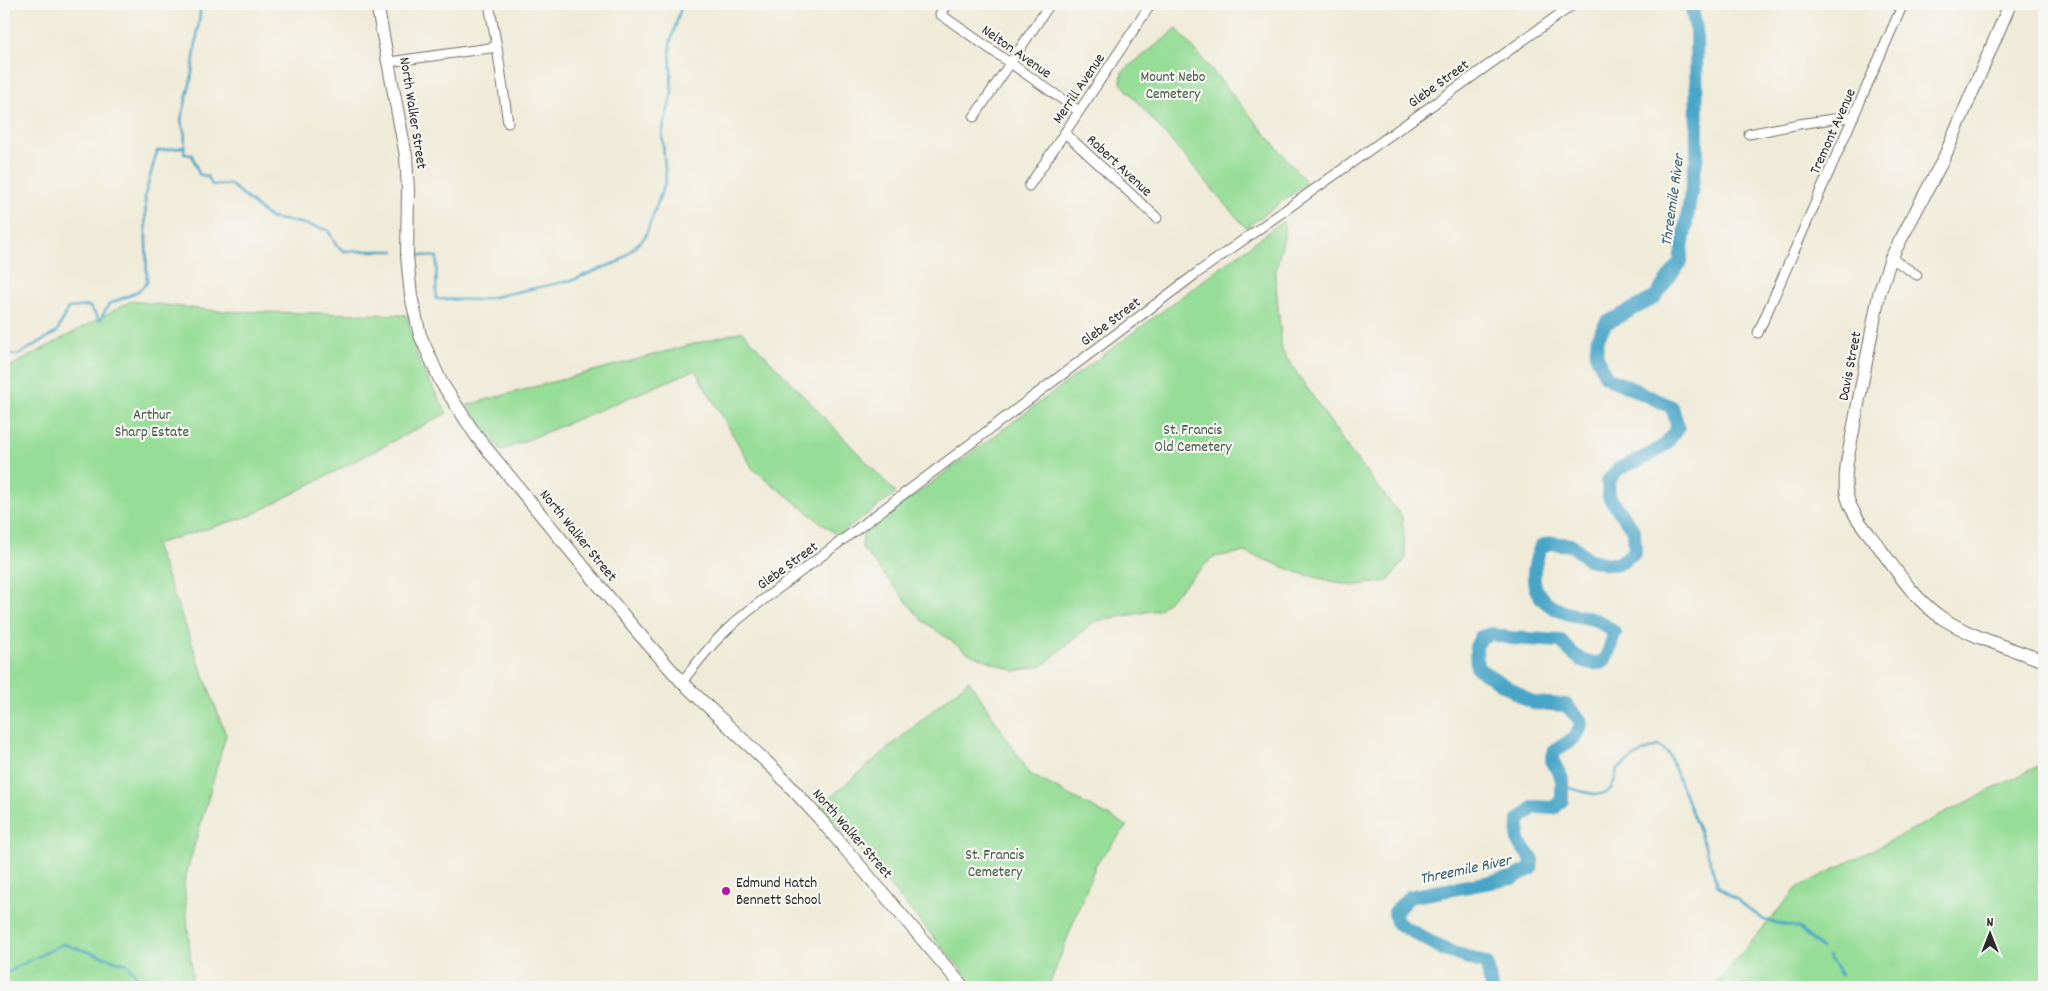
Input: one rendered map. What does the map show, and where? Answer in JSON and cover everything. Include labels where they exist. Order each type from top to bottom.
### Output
[{"type":"main road","name":"North Walker Street","points":[[377,4],[406,156],[408,190],[407,256],[410,289],[420,335],[434,370],[448,394],[477,437],[634,628],[682,682],[775,770],[806,803],[963,987]]},
{"type":"main road","name":"Davis Street","points":[[2010,4],[1944,158],[1891,258],[1880,294],[1847,462],[1845,481],[1849,502],[1855,515],[1912,592],[1931,609],[1950,622],[1970,632],[2044,661]]},
{"type":"street","points":[[489,4],[508,122]]},
{"type":"street","name":"Nelton Avenue","points":[[947,4],[940,14],[1079,111]]},
{"type":"street","points":[[974,117],[1050,4]]},
{"type":"street","name":"Merrill Avenue","points":[[1029,186],[1151,4]]},
{"type":"street","name":"Glebe Street","points":[[682,682],[709,646],[728,627],[758,603],[1197,273],[1574,4]]},
{"type":"street","name":"Tremont Avenue","points":[[1758,333],[1903,4]]},
{"type":"street","points":[[389,62],[497,47]]},
{"type":"street","points":[[1749,134],[1854,116]]},
{"type":"street","name":"Robert Avenue","points":[[1065,133],[1157,218]]},
{"type":"street","points":[[1891,258],[1917,275]]},
{"type":"green space","name":"Mount Nebo Cemetery","points":[[1177,29],[1307,183],[1246,228],[1121,83],[1122,72]]},
{"type":"green space","name":"St. Francis Old Cemetery","points":[[1283,221],[1285,233],[1275,274],[1282,351],[1349,450],[1402,517],[1406,558],[1388,581],[1352,586],[1302,574],[1245,552],[1213,557],[1159,610],[1095,621],[1042,666],[1015,671],[968,653],[922,620],[862,548],[863,534]]},
{"type":"green space","name":"Arthur Sharp Estate","points":[[131,301],[217,311],[406,315],[420,365],[447,413],[250,516],[155,544],[226,735],[184,882],[193,987],[4,987],[4,370]]},
{"type":"green space","points":[[742,331],[896,493],[838,536],[753,469],[695,370],[501,451],[467,405]]},
{"type":"green space","name":"St. Francis Cemetery","points":[[969,680],[1030,774],[1127,826],[1096,864],[1050,983],[1045,987],[976,987],[821,805]]},
{"type":"green space","points":[[2044,763],[2044,987],[1713,987],[1797,888]]},
{"type":"waterway","points":[[200,4],[191,80],[181,120],[185,135],[184,154],[192,155],[199,174],[208,177],[212,185],[230,184],[270,218],[328,230],[336,245],[344,251],[394,251]]},
{"type":"waterway","points":[[420,255],[437,257],[436,299],[479,300],[573,280],[620,261],[645,237],[666,180],[662,133],[672,93],[670,44],[682,4]]},
{"type":"waterway","name":"Threemile River","points":[[1491,987],[1487,964],[1445,950],[1397,923],[1395,912],[1409,897],[1512,878],[1531,869],[1532,859],[1518,842],[1519,820],[1534,807],[1554,808],[1562,800],[1562,779],[1552,760],[1555,750],[1576,736],[1581,721],[1566,705],[1533,703],[1477,668],[1476,647],[1481,637],[1491,634],[1511,638],[1561,641],[1579,659],[1590,663],[1603,662],[1609,652],[1615,633],[1596,620],[1566,613],[1545,602],[1535,587],[1534,568],[1541,546],[1551,543],[1572,545],[1588,559],[1608,564],[1618,564],[1635,552],[1634,531],[1609,497],[1608,481],[1618,469],[1648,456],[1666,444],[1678,427],[1672,407],[1606,377],[1596,354],[1598,337],[1606,323],[1654,298],[1680,262],[1697,154],[1696,29],[1691,4]]},
{"type":"waterway","points":[[4,354],[18,355],[57,332],[68,308],[89,306],[100,320],[109,304],[137,292],[147,283],[145,195],[157,151],[184,147]]},
{"type":"waterway","points":[[1562,786],[1595,794],[1607,792],[1613,784],[1617,769],[1643,752],[1659,746],[1669,754],[1709,857],[1717,885],[1764,920],[1799,928],[1822,949]]},
{"type":"waterway","points":[[4,975],[63,944],[127,964],[145,987]]},
{"type":"waterway","points":[[1828,956],[1841,975]]},
{"type":"place","name":"Edmund Hatch Bennett School","points":[[726,891]]}]
